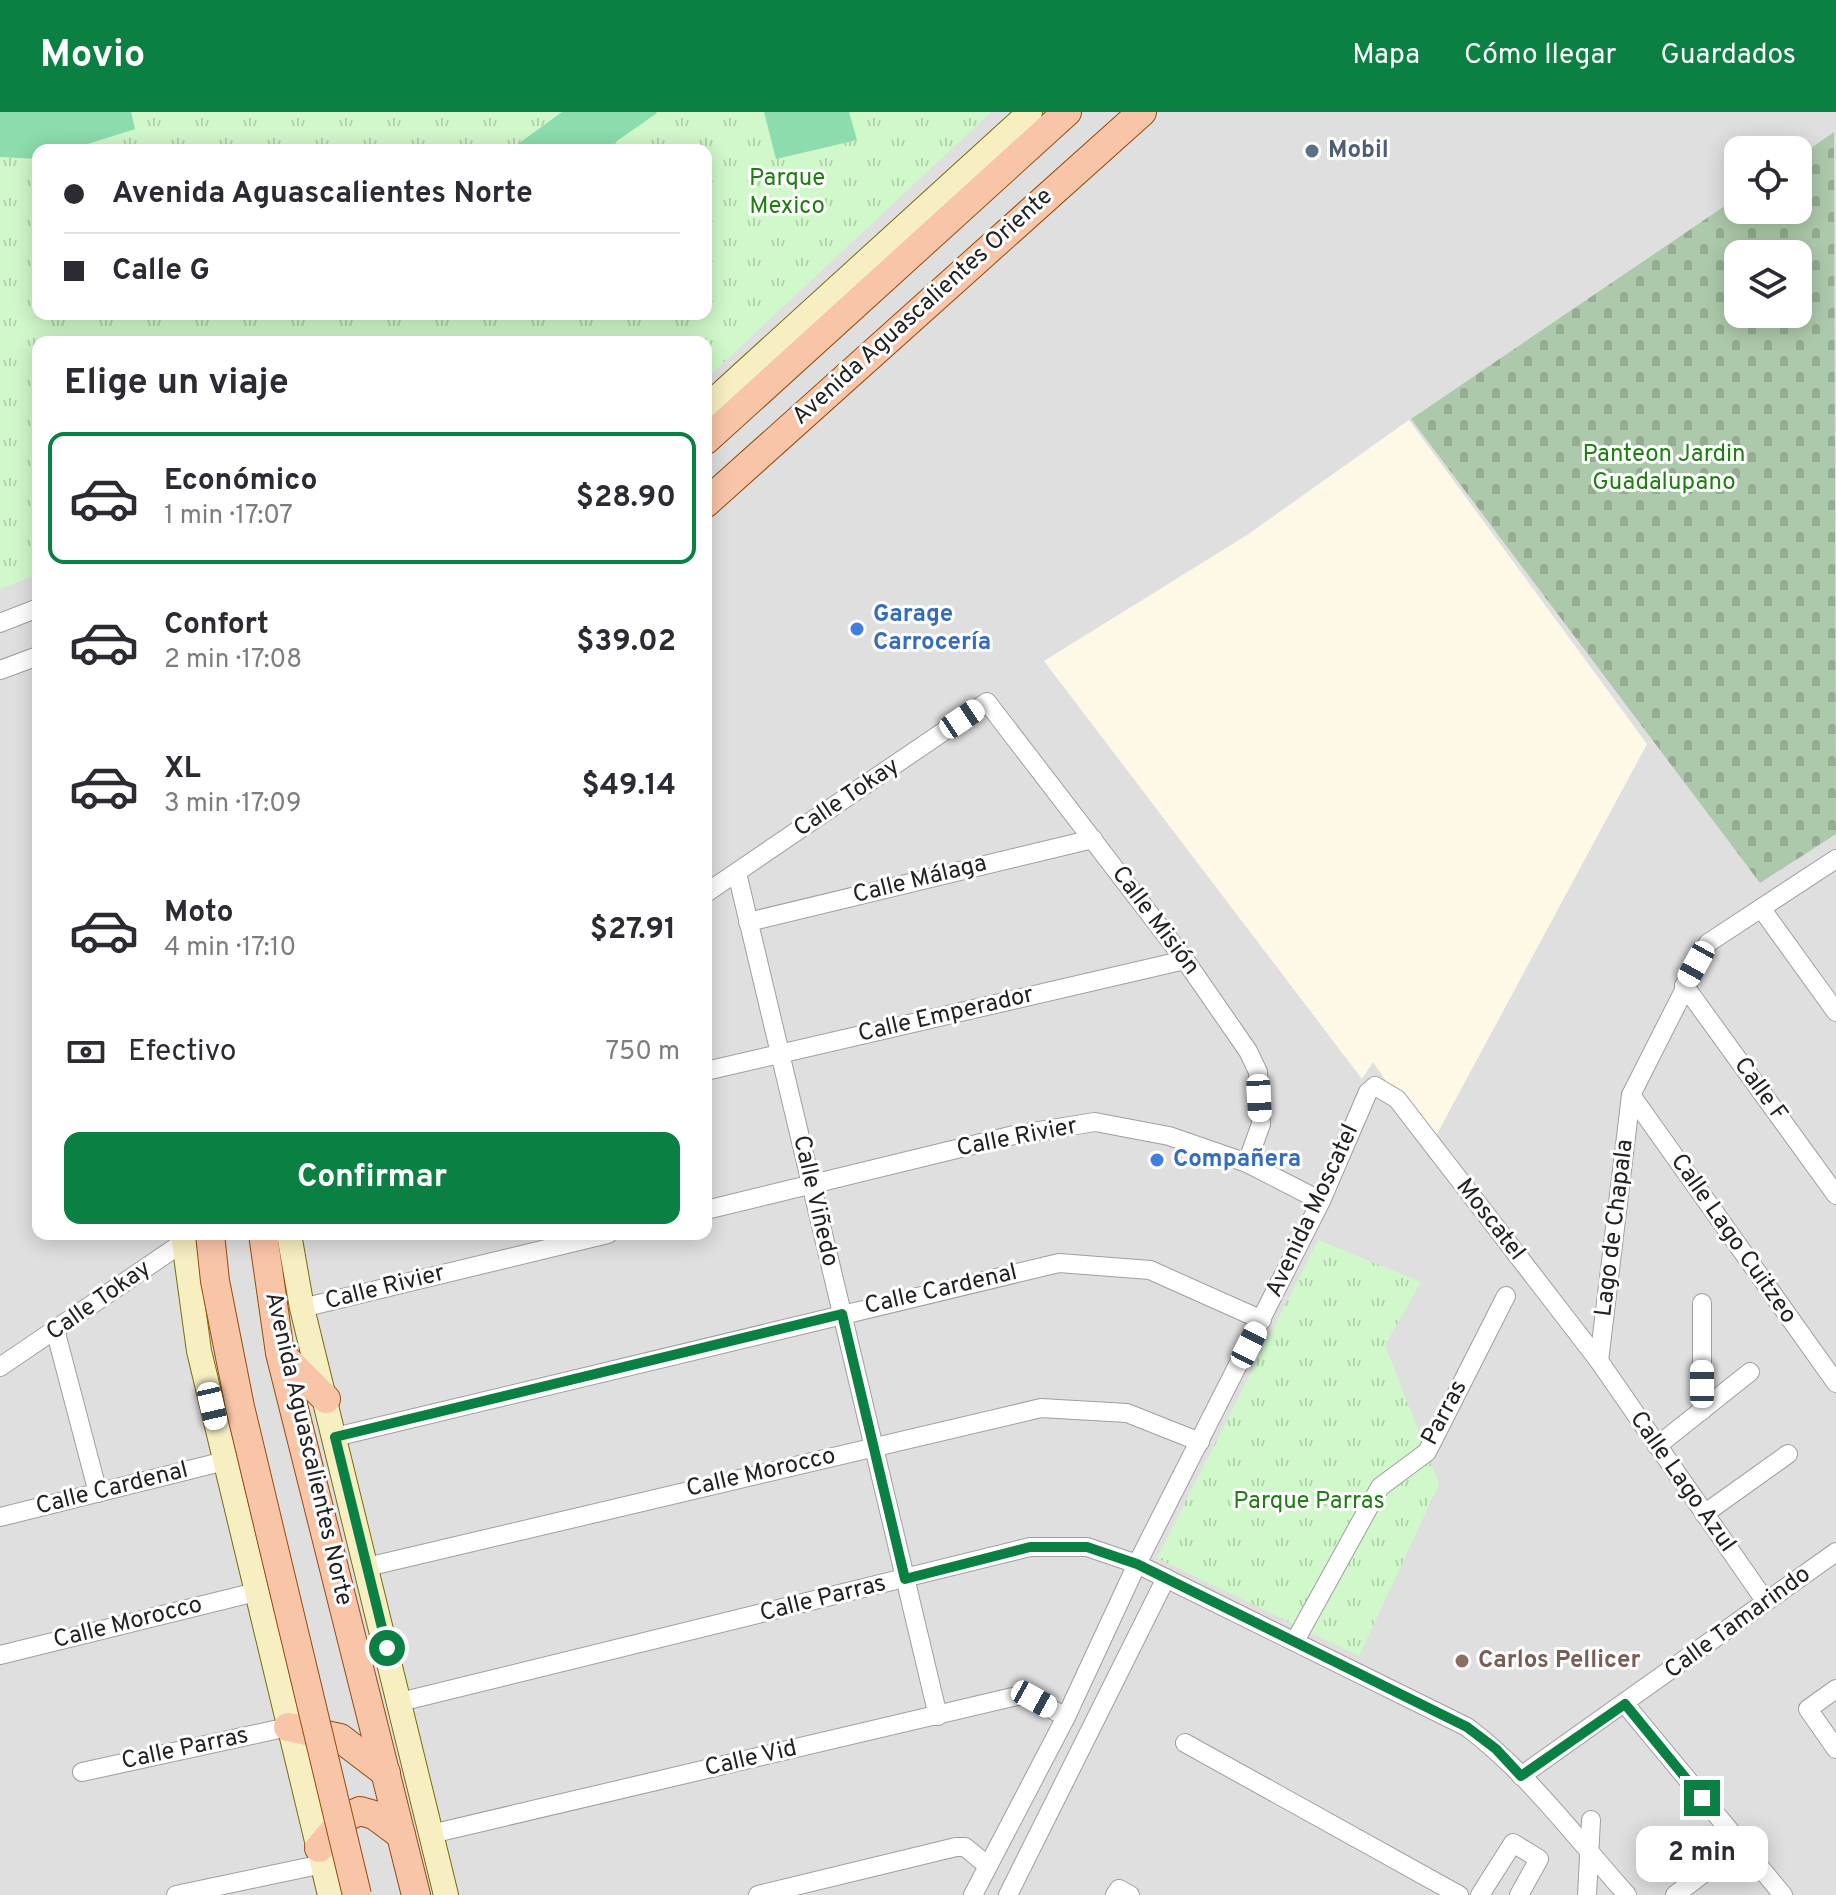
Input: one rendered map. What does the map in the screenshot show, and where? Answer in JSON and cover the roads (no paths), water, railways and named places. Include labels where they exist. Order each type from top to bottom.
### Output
[{"type":"main road","name":"Avenida Aguascalientes Oriente","points":[[712,435],[1067,112]]},
{"type":"main road","name":"Avenida Aguascalientes Oriente","points":[[712,498],[1142,112]]},
{"type":"main road","points":[[883,279],[916,313]]},
{"type":"main road","points":[[712,408],[739,410]]},
{"type":"main road","points":[[211,1240],[215,1281],[240,1407],[357,1895]]},
{"type":"main road","name":"Avenida Aguascalientes Norte","points":[[264,1240],[280,1353],[416,1895]]},
{"type":"main road","points":[[280,1353],[326,1399]]},
{"type":"main road","points":[[288,1727],[340,1738],[386,1773]]},
{"type":"main road","points":[[321,1856],[346,1817],[360,1811],[374,1815],[401,1835]]},
{"type":"street","points":[[712,403],[1030,112]]},
{"type":"street","points":[[0,623],[32,610]]},
{"type":"street","points":[[0,670],[32,658]]},
{"type":"street","name":"Calle Misión","points":[[987,702],[1185,960],[1258,1072],[1261,1124],[1247,1163]]},
{"type":"street","name":"Calle Tokay","points":[[712,889],[987,702]]},
{"type":"street","name":"Calle Málaga","points":[[748,922],[1093,839]]},
{"type":"street","name":"Lago de Chapala","points":[[1599,1361],[1631,1095],[1684,985],[1708,943],[1836,859]]},
{"type":"street","name":"Calle Viñedo","points":[[737,873],[938,1716]]},
{"type":"street","points":[[1761,908],[1836,1012]]},
{"type":"street","name":"Calle Emperador","points":[[712,1070],[1185,960]]},
{"type":"street","name":"Calle F","points":[[1684,985],[1836,1195]]},
{"type":"street","name":"Avenida Moscatel","points":[[973,1895],[1066,1717],[1137,1564],[1321,1201],[1368,1092],[1375,1086]]},
{"type":"street","name":"Moscatel","points":[[1375,1086],[1397,1099],[1599,1361]]},
{"type":"street","name":"Calle Lago Cuitzeo","points":[[1631,1095],[1836,1383]]},
{"type":"street","name":"Calle Rivier","points":[[712,1209],[1014,1135],[1095,1122],[1169,1136],[1247,1163],[1321,1201]]},
{"type":"street","name":"Calle Tokay","points":[[0,1367],[56,1333],[183,1240]]},
{"type":"street","points":[[187,1240],[199,1351],[330,1895]]},
{"type":"street","name":"Avenida Aguascalientes Norte","points":[[290,1240],[302,1308],[446,1895]]},
{"type":"street","name":"Calle Rivier","points":[[302,1308],[583,1240]]},
{"type":"street","name":"Calle Cardenal","points":[[335,1437],[1059,1263],[1150,1270],[1262,1320]]},
{"type":"street","name":"Parras","points":[[1295,1641],[1380,1487],[1427,1452],[1506,1296]]},
{"type":"street","points":[[1702,1303],[1702,1411]]},
{"type":"street","points":[[56,1333],[98,1493]]},
{"type":"street","name":"Calle Lago Azul","points":[[1599,1361],[1766,1602]]},
{"type":"street","points":[[1657,1446],[1750,1372]]},
{"type":"street","name":"Calle Morocco","points":[[367,1567],[1041,1408],[1127,1413],[1200,1442]]},
{"type":"street","points":[[1704,1514],[1788,1454]]},
{"type":"street","name":"Calle Cardenal","points":[[0,1517],[225,1461]]},
{"type":"street","name":"Calle Parras","points":[[400,1702],[1030,1547],[1087,1547],[1137,1564],[1467,1727],[1496,1749],[1627,1895]]},
{"type":"street","name":"Calle Tamarindo","points":[[1521,1776],[1836,1552]]},
{"type":"street","points":[[1008,1895],[1166,1578]]},
{"type":"street","name":"Calle Morocco","points":[[0,1655],[256,1592]]},
{"type":"street","points":[[1836,1689],[1808,1709],[1836,1749]]},
{"type":"street","name":"Calle Vid","points":[[431,1834],[1027,1696],[1066,1717]]},
{"type":"street","points":[[1625,1704],[1783,1895]]},
{"type":"street","name":"Calle Parras","points":[[82,1772],[288,1727]]},
{"type":"street","points":[[1185,1743],[1459,1895]]},
{"type":"street","points":[[1587,1895],[1591,1820]]},
{"type":"street","points":[[1480,1895],[1513,1843],[1539,1859],[1519,1895]]},
{"type":"street","points":[[1675,1895],[1741,1845]]},
{"type":"street","points":[[758,1895],[956,1847],[965,1847],[988,1866]]},
{"type":"street","points":[[176,1895],[321,1856]]},
{"type":"street","points":[[1115,1895],[1119,1889],[1130,1895]]},
{"type":"place","name":"Mobil","points":[[1312,151]]},
{"type":"place","name":"Garage Carrocería","points":[[857,629]]},
{"type":"place","name":"Compañera","points":[[1157,1160]]},
{"type":"place","name":"Carlos Pellicer","points":[[1462,1661]]},
{"type":"park label","name":"Parque Mexico","points":[[787,193]]},
{"type":"park label","name":"Panteon Jardin Guadalupano","points":[[1664,469]]},
{"type":"park label","name":"Parque Parras","points":[[1309,1502]]}]
